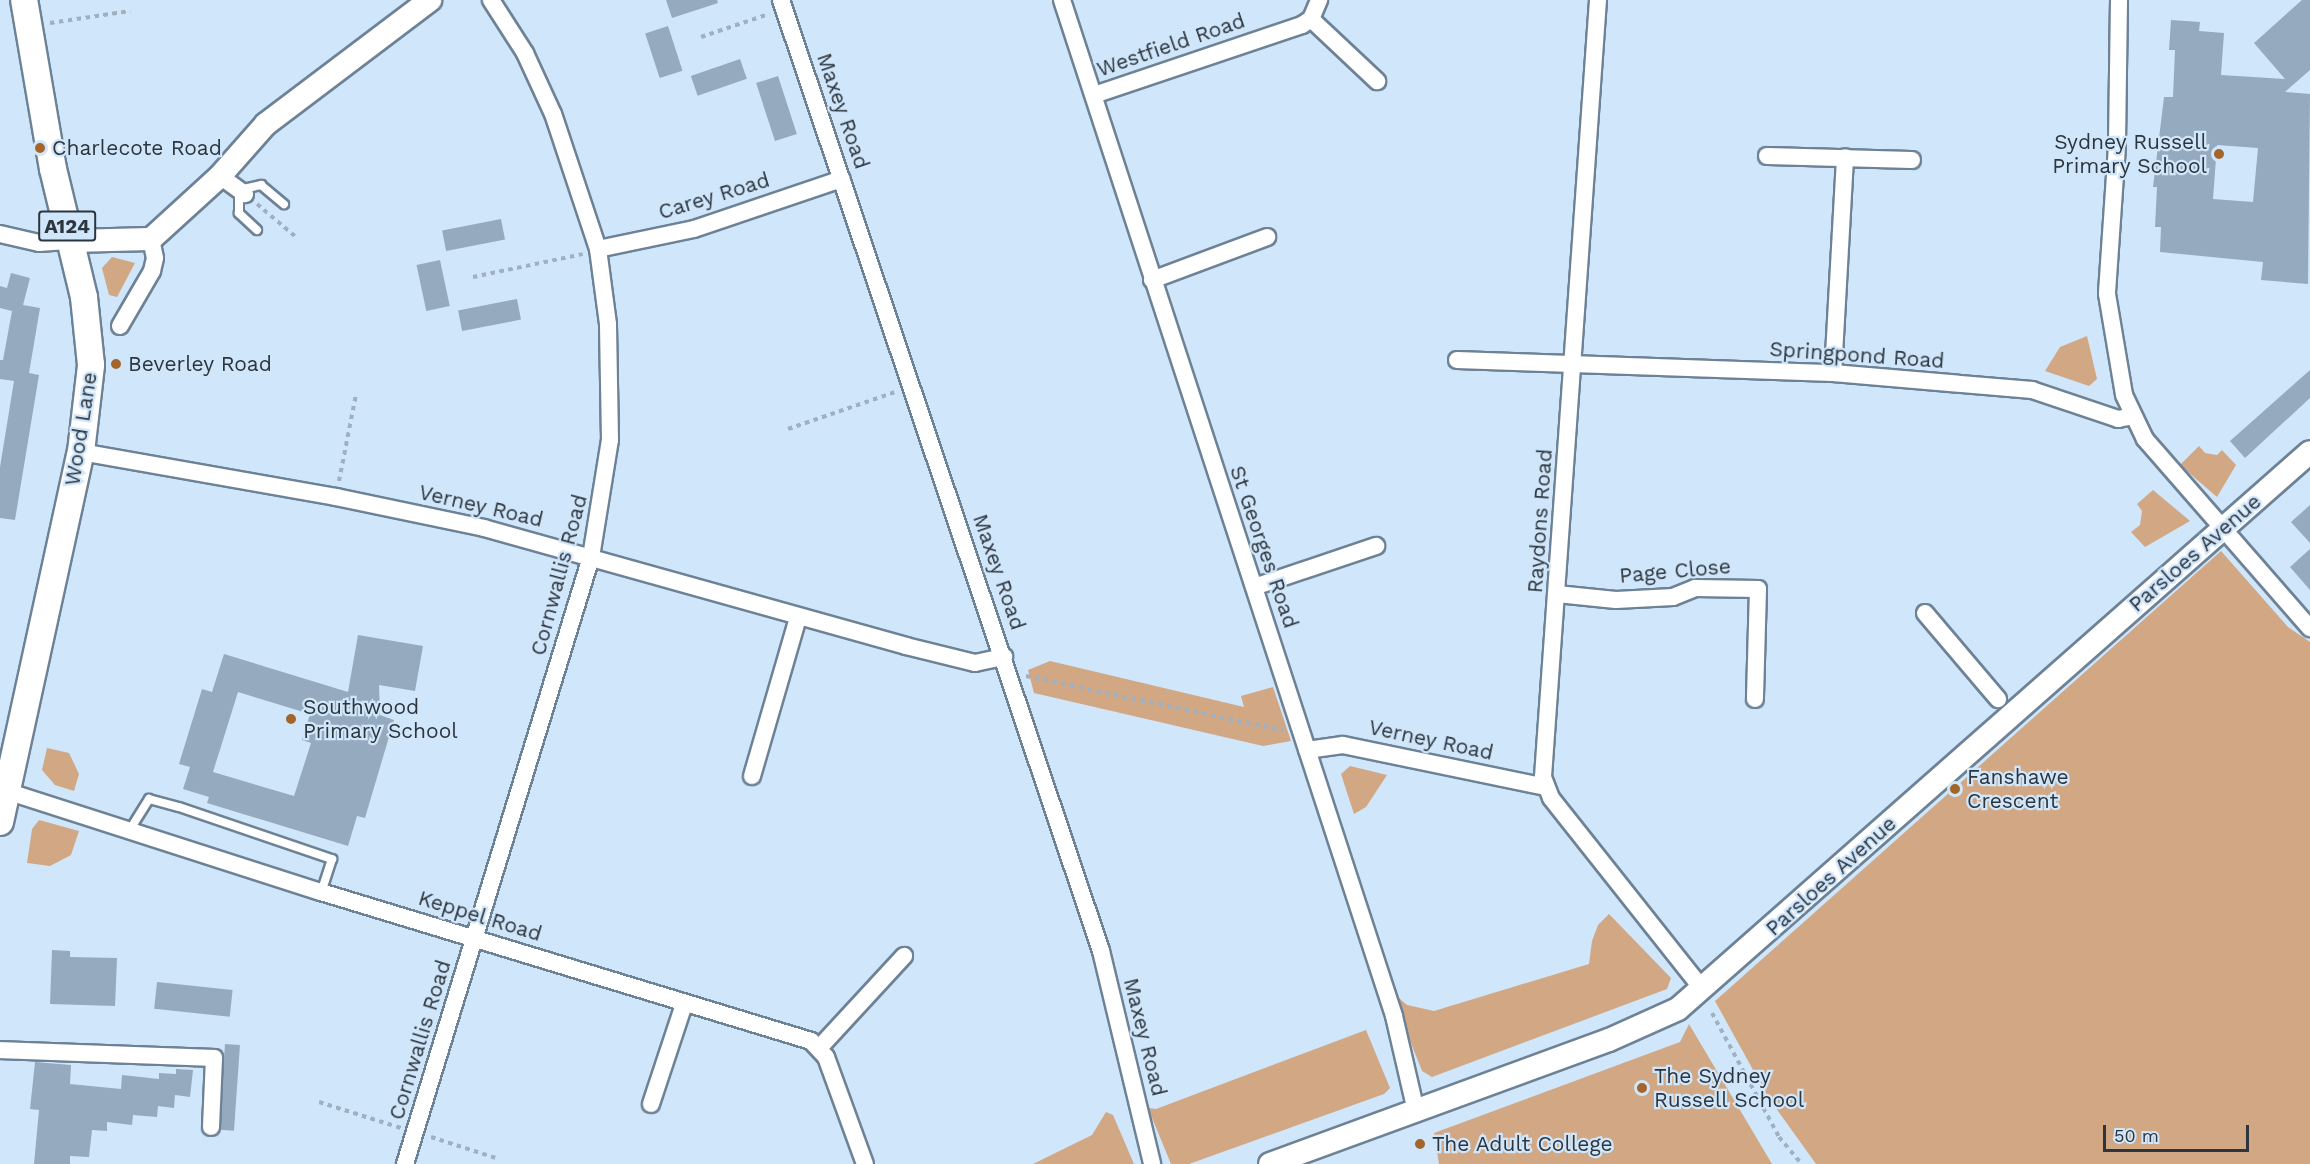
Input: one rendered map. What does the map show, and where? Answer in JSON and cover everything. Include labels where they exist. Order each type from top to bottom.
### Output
[{"type":"main road","name":"Wood Lane","points":[[0,822],[3,790],[81,452],[91,365],[84,297],[53,169],[24,0]]},
{"type":"street","points":[[0,234],[39,243],[152,239],[220,176],[266,124],[430,0]]},
{"type":"street","name":"Cornwallis Road","points":[[405,1164],[591,557],[606,487],[612,397],[598,249],[554,114],[525,53],[491,0]]},
{"type":"street","name":"St Georges Road","points":[[1062,0],[1394,1016],[1416,1111]]},
{"type":"street","points":[[1319,0],[1311,19],[1377,81]]},
{"type":"street","name":"Raydons Road","points":[[1545,787],[1598,0]]},
{"type":"street","points":[[2119,0],[2116,146],[2107,294],[2115,355],[2133,416],[2145,439],[2310,628]]},
{"type":"street","name":"Maxey Road","points":[[783,5],[913,386],[1101,951],[1152,1164]]},
{"type":"street","name":"Westfield Road","points":[[1094,95],[1311,19]]},
{"type":"street","points":[[1767,156],[1912,160]]},
{"type":"street","points":[[1833,373],[1845,157]]},
{"type":"street","points":[[220,176],[242,192]]},
{"type":"street","name":"Carey Road","points":[[598,249],[694,229],[842,179]]},
{"type":"street","points":[[1152,280],[1267,237]]},
{"type":"street","points":[[120,326],[152,271],[155,258],[152,239]]},
{"type":"street","name":"Springpond Road","points":[[1457,360],[1833,373],[2032,390],[2118,419],[2133,416]]},
{"type":"street","name":"Verney Road","points":[[81,452],[336,497],[484,528],[798,618],[975,663],[1004,657]]},
{"type":"street","name":"Parsloes Avenue","points":[[1270,1164],[1297,1159],[1416,1111],[1650,1023],[1703,990],[2310,452]]},
{"type":"street","points":[[1254,587],[1376,546]]},
{"type":"street","name":"Page Close","points":[[1557,594],[1616,600],[1673,597],[1695,588],[1758,589],[1755,699]]},
{"type":"street","points":[[1925,613],[1998,699]]},
{"type":"street","points":[[752,776],[798,618]]},
{"type":"street","name":"Verney Road","points":[[1307,750],[1343,745],[1545,787]]},
{"type":"street","points":[[1545,787],[1703,990]]},
{"type":"street","name":"Keppel Road","points":[[3,790],[321,892],[820,1047]]},
{"type":"street","points":[[865,1164],[820,1047],[904,956]]},
{"type":"street","points":[[651,1104],[684,1004]]},
{"type":"street","points":[[0,1050],[214,1058],[211,1127]]},
{"type":"lane","points":[[257,230],[239,213],[242,192],[261,185],[284,204]]},
{"type":"lane","points":[[129,831],[149,799],[332,859],[321,892]]},
{"type":"path","points":[[701,37],[783,5]]},
{"type":"path","points":[[28,27],[130,11]]},
{"type":"path","points":[[242,192],[296,237]]},
{"type":"path","points":[[473,277],[598,249]]},
{"type":"path","points":[[788,429],[913,386]]},
{"type":"path","points":[[336,497],[356,394]]},
{"type":"path","points":[[1004,657],[1016,654],[1024,676],[1292,732],[1300,753],[1307,750]]},
{"type":"path","points":[[1712,1013],[1779,1137],[1802,1164]]},
{"type":"shaded area","points":[[112,257],[135,263],[117,297],[109,295],[102,268]]},
{"type":"shaded area","points":[[2087,336],[2097,379],[2089,386],[2045,371],[2060,347]]},
{"type":"shaded area","points":[[2199,446],[2205,453],[2217,455],[2222,450],[2236,465],[2217,497],[2180,465]]},
{"type":"shaded area","points":[[2153,490],[2190,521],[2145,547],[2131,532],[2140,525],[2142,511],[2137,504]]},
{"type":"shaded area","points":[[2221,551],[2288,627],[2310,642],[2310,1164],[1816,1164],[1768,1097],[1715,1001]]},
{"type":"shaded area","points":[[1050,661],[1244,707],[1241,696],[1273,687],[1291,741],[1263,746],[1034,693],[1028,670]]},
{"type":"shaded area","points":[[47,748],[69,753],[79,774],[74,791],[55,785],[42,770]]},
{"type":"shaded area","points":[[1350,766],[1387,775],[1366,807],[1354,814],[1341,774]]},
{"type":"shaded area","points":[[39,820],[79,831],[71,855],[50,866],[27,863],[32,829]]},
{"type":"shaded area","points":[[1609,914],[1671,978],[1667,989],[1432,1077],[1422,1071],[1394,1000],[1399,998],[1407,1005],[1434,1011],[1589,964],[1592,941],[1598,925]]},
{"type":"shaded area","name":"The Sydney Russell School","points":[[1689,1024],[1772,1164],[1439,1164],[1434,1133],[1680,1042]]},
{"type":"shaded area","points":[[1366,1030],[1390,1088],[1384,1094],[1189,1164],[1171,1164],[1148,1108],[1156,1109]]},
{"type":"shaded area","points":[[1106,1112],[1113,1115],[1134,1164],[1033,1164],[1092,1135]]},
{"type":"building","points":[[666,0],[717,0],[718,3],[672,18]]},
{"type":"building","points":[[2302,0],[2310,0],[2310,70],[2285,92],[2310,94],[2308,284],[2261,280],[2263,262],[2160,252],[2161,227],[2155,227],[2157,187],[2153,187],[2164,97],[2173,97],[2175,50],[2169,50],[2171,20],[2200,22],[2199,31],[2224,33],[2221,75],[2285,79],[2254,43]],"holes":[[[2217,145],[2258,148],[2253,202],[2213,199]]]},
{"type":"building","points":[[668,26],[683,71],[660,78],[645,33]]},
{"type":"building","points":[[740,59],[747,79],[698,96],[691,76]]},
{"type":"building","points":[[778,76],[797,134],[775,141],[756,83]]},
{"type":"building","points":[[501,219],[505,240],[446,251],[442,230]]},
{"type":"building","points":[[440,260],[450,306],[426,311],[417,265]]},
{"type":"building","points":[[11,273],[30,278],[23,305],[40,308],[29,373],[39,375],[15,520],[0,518],[0,467],[14,381],[0,379],[0,360],[3,360],[12,311],[0,308],[0,286],[7,288]]},
{"type":"building","points":[[517,299],[521,320],[462,331],[458,310]]},
{"type":"building","points":[[2310,370],[2310,398],[2245,458],[2230,441]]},
{"type":"building","points":[[2310,505],[2310,543],[2291,522]]},
{"type":"building","points":[[2310,549],[2310,590],[2290,567]]},
{"type":"building","points":[[358,635],[423,646],[415,691],[379,685],[380,715],[394,720],[365,818],[357,816],[348,846],[207,803],[209,797],[183,789],[190,767],[179,764],[202,689],[212,692],[224,654],[348,692]],"holes":[[[238,692],[310,714],[302,740],[311,743],[294,796],[213,772]]]},
{"type":"building","points":[[52,950],[70,951],[70,957],[117,958],[115,1006],[50,1004]]},
{"type":"building","points":[[157,982],[233,990],[230,1017],[154,1009]]},
{"type":"building","points":[[225,1044],[240,1045],[234,1131],[219,1130]]},
{"type":"building","points":[[35,1062],[71,1065],[70,1084],[121,1089],[122,1075],[159,1079],[159,1073],[176,1074],[176,1069],[193,1070],[190,1097],[175,1095],[174,1108],[158,1106],[157,1117],[133,1115],[132,1125],[107,1122],[107,1131],[92,1130],[89,1157],[70,1156],[70,1164],[34,1164],[39,1110],[30,1109]]},
{"type":"place","name":"Charlecote Road","points":[[40,148]]},
{"type":"place","name":"Sydney Russell Primary School","points":[[2219,154]]},
{"type":"place","name":"Beverley Road","points":[[116,364]]},
{"type":"place","name":"Southwood Primary School","points":[[291,719]]},
{"type":"place","name":"Fanshawe Crescent","points":[[1955,789]]},
{"type":"place","name":"The Sydney Russell School","points":[[1642,1088]]},
{"type":"place","name":"The Adult College","points":[[1420,1144]]}]
